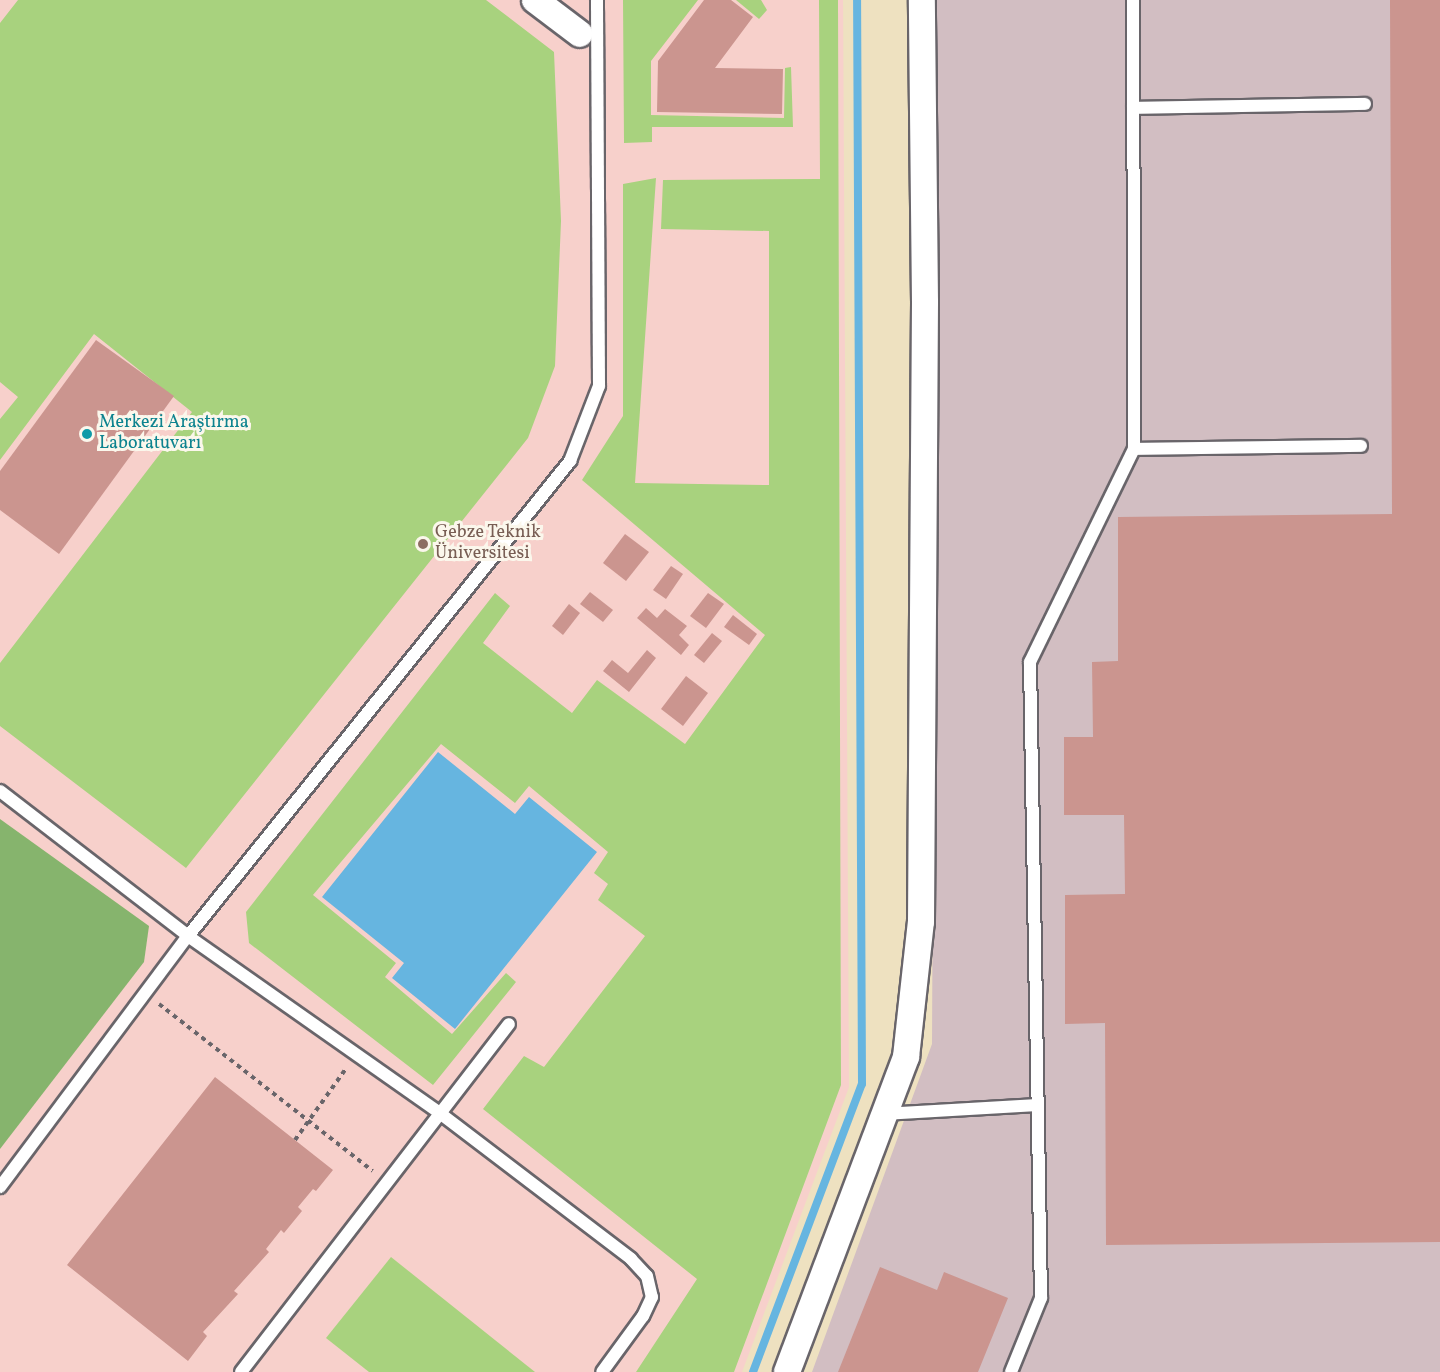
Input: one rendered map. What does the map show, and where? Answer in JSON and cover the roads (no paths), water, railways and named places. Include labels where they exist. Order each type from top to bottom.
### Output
[{"type":"street","points":[[534,0],[580,34]]},
{"type":"street","points":[[788,1372],[906,1057],[921,922],[925,302],[922,0]]},
{"type":"lane","points":[[0,1187],[188,936],[570,461],[599,386],[597,0]]},
{"type":"lane","points":[[1011,1372],[1041,1298],[1030,662],[1134,449],[1133,0]]},
{"type":"lane","points":[[1133,108],[1365,104]]},
{"type":"lane","points":[[1134,449],[1361,446]]},
{"type":"lane","points":[[0,791],[188,936],[441,1114],[631,1259],[647,1276],[652,1297],[643,1316],[602,1372]]},
{"type":"lane","points":[[241,1372],[509,1024]]},
{"type":"lane","points":[[885,1114],[1036,1105]]},
{"type":"water","points":[[438,752],[515,814],[529,797],[597,852],[455,1029],[392,978],[404,963],[322,897]]},
{"type":"waterway","points":[[753,1372],[862,1084],[857,0]]},
{"type":"place","name":"Merkezi Araştırma Laboratuvarı","points":[[87,434]]},
{"type":"place","name":"Gebze Teknik Üniversitesi","points":[[423,544]]}]
